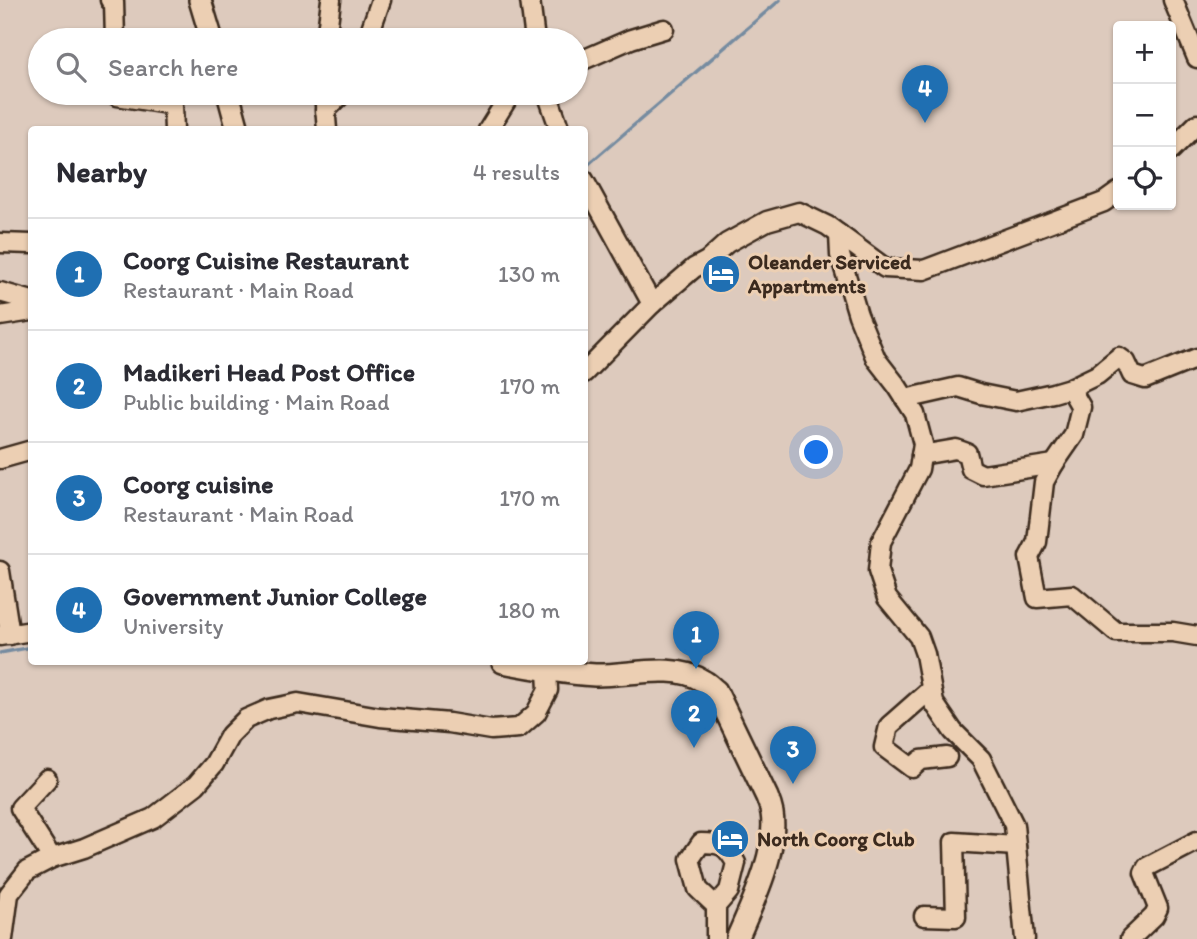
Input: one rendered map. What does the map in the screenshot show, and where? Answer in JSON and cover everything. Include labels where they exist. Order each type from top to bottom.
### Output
[{"type":"main road","points":[[200,0],[208,28]]},
{"type":"main road","points":[[231,105],[237,126]]},
{"type":"main road","points":[[520,665],[594,675],[667,671],[684,673],[702,679],[716,691],[767,797],[772,813],[771,844],[764,871],[737,939]]},
{"type":"street","points":[[328,28],[331,0]]},
{"type":"street","points":[[372,28],[382,0]]},
{"type":"street","points":[[530,0],[534,28]]},
{"type":"street","points":[[1173,0],[1197,58]]},
{"type":"street","points":[[115,1],[115,28]]},
{"type":"street","points":[[588,58],[631,38],[664,29]]},
{"type":"street","points":[[167,105],[173,106],[174,126]]},
{"type":"street","points":[[326,120],[335,105]]},
{"type":"street","points":[[490,126],[504,105]]},
{"type":"street","points":[[551,105],[559,126]]},
{"type":"street","points":[[1174,147],[1197,124]]},
{"type":"street","points":[[588,187],[652,304]]},
{"type":"street","points":[[588,369],[652,304],[694,268],[707,261],[727,243],[767,221],[799,212],[828,226],[886,268],[924,270],[1104,202],[1113,195]]},
{"type":"street","points":[[839,234],[840,256],[858,315],[876,359],[915,414],[923,444],[919,469],[881,542],[878,572],[887,598],[919,637],[934,703],[953,731],[981,759],[1014,825],[1025,939]]},
{"type":"street","points":[[0,243],[28,244]]},
{"type":"street","points":[[0,292],[28,300]]},
{"type":"street","points":[[0,316],[28,312]]},
{"type":"street","points":[[905,399],[958,387],[1016,401],[1070,388],[1097,375],[1119,357],[1126,362],[1132,375],[1145,379],[1197,358]]},
{"type":"street","points":[[1070,388],[1081,407],[1074,435],[1044,482],[1037,542],[1028,557],[1037,598],[1072,595],[1116,632],[1173,632],[1197,636]]},
{"type":"street","points":[[921,455],[956,449],[967,453],[971,469],[983,475],[1054,464]]},
{"type":"street","points":[[0,459],[28,451]]},
{"type":"street","points":[[0,571],[5,636],[28,632]]},
{"type":"street","points":[[3,939],[4,893],[27,871],[52,858],[84,848],[153,818],[196,785],[214,764],[230,735],[246,719],[269,709],[298,703],[380,717],[491,730],[519,728],[536,713],[548,690],[547,670]]},
{"type":"street","points":[[931,689],[888,726],[884,747],[912,768],[921,761],[947,757]]},
{"type":"street","points":[[47,779],[20,808],[52,858]]},
{"type":"street","points":[[1130,939],[1154,916],[1158,908],[1144,873],[1147,867],[1197,841]]},
{"type":"street","points":[[924,916],[956,918],[954,842],[1016,846]]},
{"type":"street","points":[[716,906],[716,939]]},
{"type":"waterway","points":[[588,165],[780,0]]},
{"type":"waterway","points":[[0,653],[28,648]]},
{"type":"place","name":"Government Junior College","points":[[925,123]]},
{"type":"place","name":"Oleander Serviced Appartments","points":[[721,274]]},
{"type":"place","name":"Coorg Cuisine Restaurant","points":[[696,669]]},
{"type":"place","name":"Madikeri Head Post Office","points":[[694,748]]},
{"type":"place","name":"Coorg cuisine","points":[[793,784]]},
{"type":"place","name":"North Coorg Club","points":[[730,839]]}]
